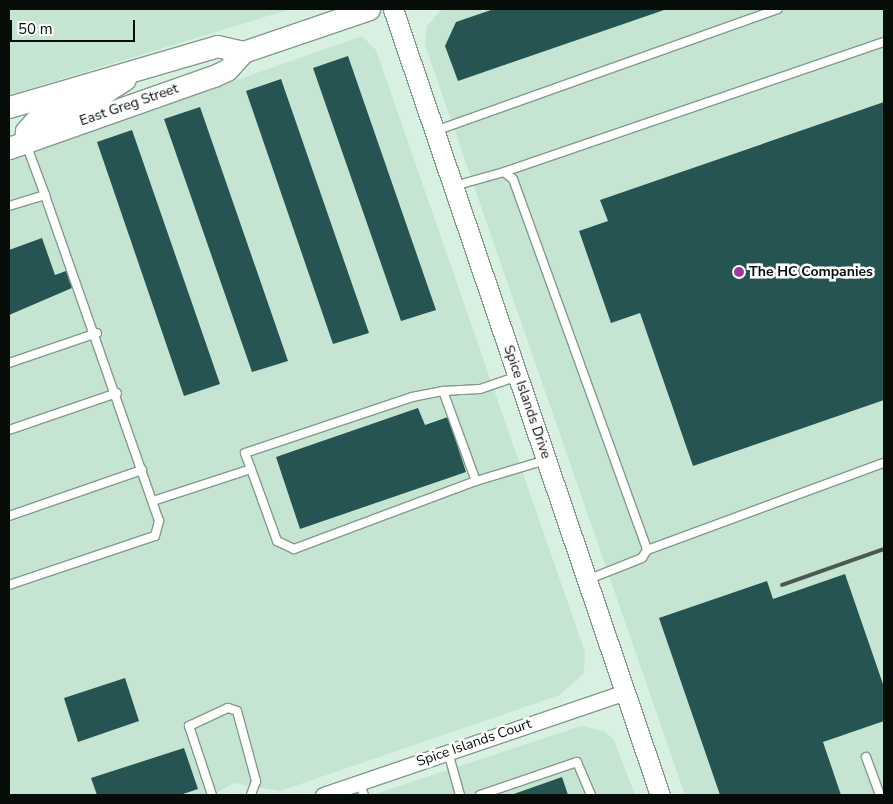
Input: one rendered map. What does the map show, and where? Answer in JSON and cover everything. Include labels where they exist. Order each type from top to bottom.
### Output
[{"type":"main road","name":"East Greg Street","points":[[17,145],[214,76],[226,70],[243,52],[369,9]]},
{"type":"main road","points":[[9,107],[218,46],[243,52]]},
{"type":"main road","points":[[17,145],[36,120],[99,96],[143,67]]},
{"type":"street","name":"Spice Islands Drive","points":[[392,9],[454,186],[660,795]]},
{"type":"street","name":"Spice Islands Court","points":[[323,795],[362,789],[448,752],[625,692]]},
{"type":"lane","points":[[435,131],[778,9]]},
{"type":"lane","points":[[454,186],[504,172],[884,42]]},
{"type":"lane","points":[[9,585],[155,536],[159,521],[97,333],[45,195],[17,145]]},
{"type":"lane","points":[[504,172],[513,179],[647,550]]},
{"type":"lane","points":[[9,206],[45,195]]},
{"type":"lane","points":[[9,363],[97,333]]},
{"type":"lane","points":[[518,376],[480,389],[443,391],[412,397],[245,453],[277,541],[294,549],[476,481],[546,460]]},
{"type":"lane","points":[[443,391],[476,481]]},
{"type":"lane","points":[[9,430],[117,393]]},
{"type":"lane","points":[[587,580],[642,558],[647,550],[884,463]]},
{"type":"lane","points":[[153,501],[251,469]]},
{"type":"lane","points":[[9,516],[142,470]]},
{"type":"lane","points":[[212,795],[188,726],[228,708],[237,711],[256,781],[251,795]]},
{"type":"lane","points":[[448,752],[460,795]]},
{"type":"lane","points":[[866,757],[880,795]]},
{"type":"lane","points":[[480,795],[577,762],[591,795]]},
{"type":"shaded area","points":[[9,9],[291,9],[9,95]]},
{"type":"shaded area","points":[[442,9],[884,9],[884,795],[685,795],[425,45],[427,26]]},
{"type":"shaded area","points":[[362,36],[376,50],[585,652],[584,673],[560,695],[280,791],[234,783],[213,795],[9,795],[9,160]]},
{"type":"shaded area","points":[[581,726],[604,731],[614,740],[635,795],[372,795]]},
{"type":"building","points":[[494,9],[667,9],[458,81],[445,46],[456,22]]},
{"type":"building","points":[[348,56],[436,310],[401,321],[313,68]]},
{"type":"building","points":[[281,79],[369,333],[333,344],[246,91]]},
{"type":"building","name":"The HC Companies","points":[[884,102],[884,400],[693,466],[640,313],[611,323],[579,231],[608,221],[600,200]]},
{"type":"building","points":[[200,107],[288,361],[252,372],[164,119]]},
{"type":"building","points":[[132,130],[220,384],[184,396],[97,142]]},
{"type":"building","points":[[42,238],[55,275],[66,271],[72,288],[9,315],[9,250]]},
{"type":"building","points":[[418,408],[425,425],[448,417],[466,472],[300,529],[276,457]]},
{"type":"building","points":[[845,574],[884,687],[884,721],[823,742],[841,795],[720,795],[659,618],[767,581],[773,599]]},
{"type":"building","points":[[125,678],[139,721],[78,742],[64,698]]},
{"type":"building","points":[[184,748],[198,789],[180,795],[97,795],[91,778]]},
{"type":"building","points":[[562,777],[568,795],[511,795]]},
{"type":"railway","points":[[782,585],[884,549]]},
{"type":"place","name":"The HC Companies","points":[[739,272]]}]
